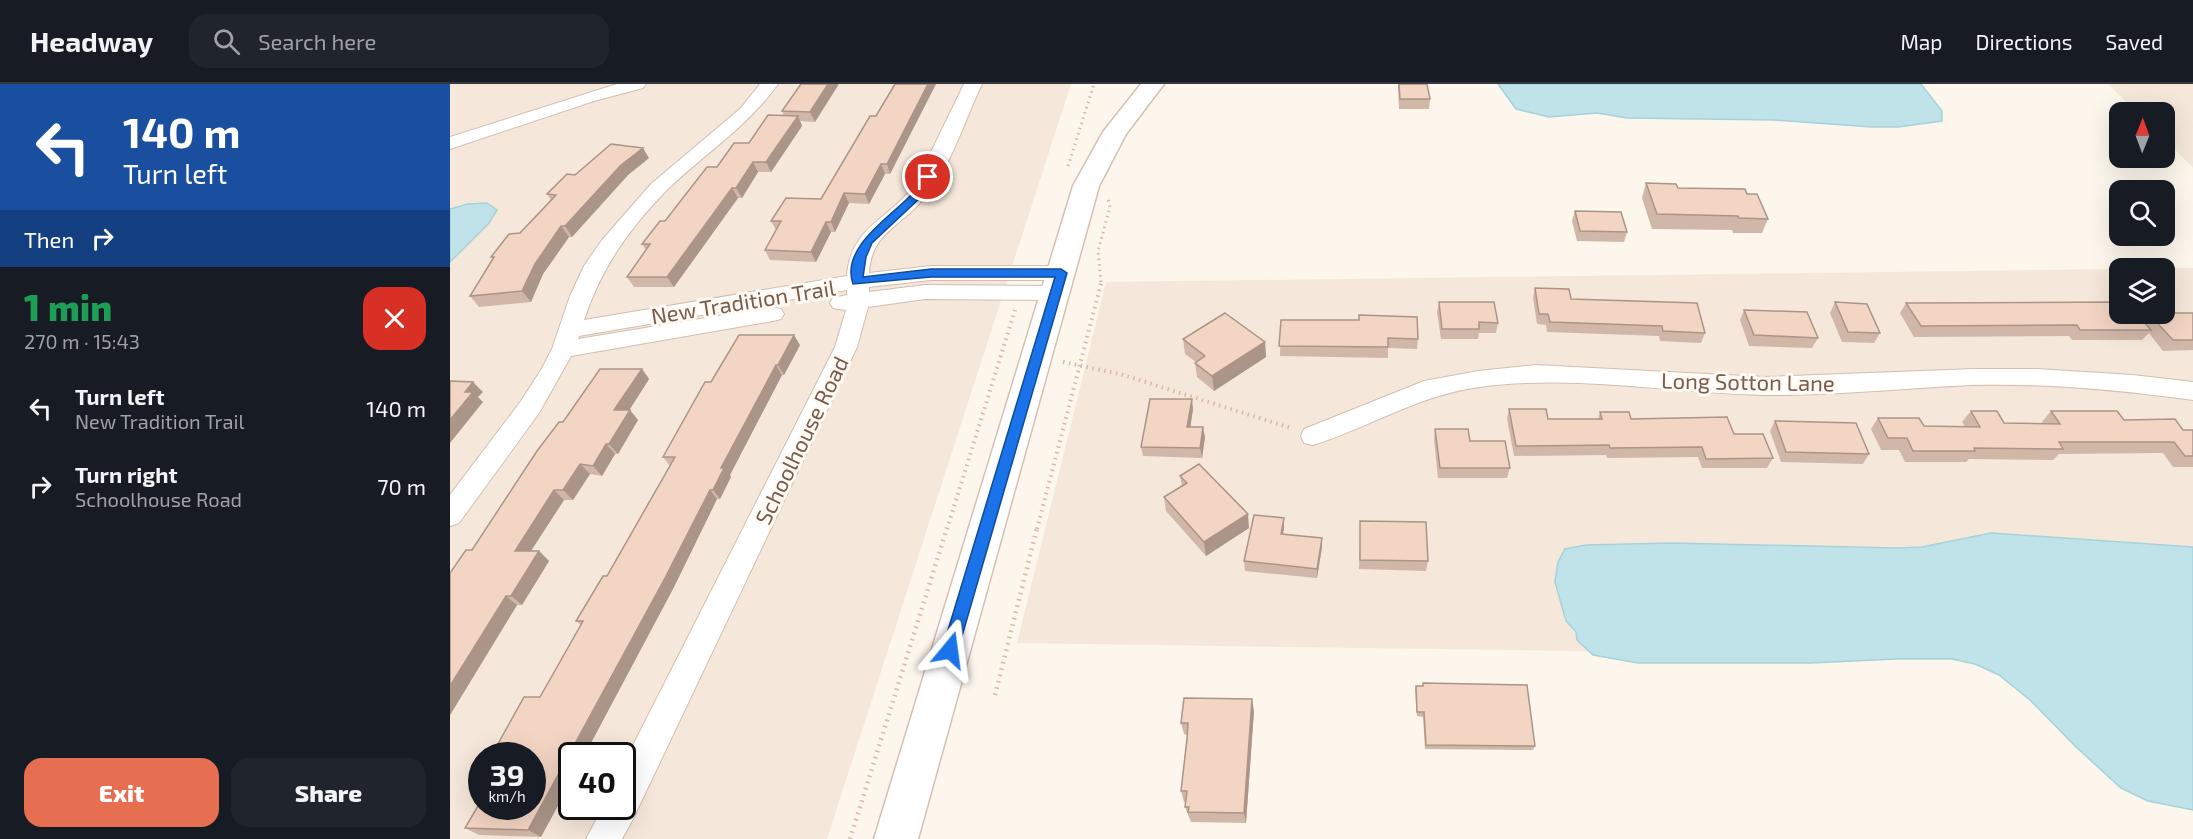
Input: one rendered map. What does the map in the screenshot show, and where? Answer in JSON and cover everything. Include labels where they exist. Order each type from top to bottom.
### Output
[{"type":"street","points":[[450,142],[580,99],[637,84]]},
{"type":"street","points":[[450,514],[530,407],[566,340],[580,296],[595,266],[625,224],[658,188],[747,112],[769,84]]},
{"type":"street","name":"Schoolhouse Road","points":[[636,776],[846,347],[854,325],[863,249],[874,234],[909,204],[922,188],[973,84]]},
{"type":"street","points":[[896,839],[1035,361],[1047,286],[1092,171],[1115,132],[1153,84]]},
{"type":"street","name":"New Tradition Trail","points":[[566,340],[858,291],[931,273],[1047,286]]},
{"type":"street","name":"New Tradition Trail","points":[[858,291],[925,292],[1047,286]]},
{"type":"street","name":"Long Sotton Lane","points":[[1313,435],[1424,390],[1503,375],[1580,374],[1764,386],[1974,377],[2037,377],[2112,381],[2193,391]]},
{"type":"street","name":"Schoolhouse Road","points":[[603,839],[614,820]]},
{"type":"path","points":[[1066,172],[1094,84]]},
{"type":"path","points":[[995,695],[1078,364],[1102,279],[1098,250],[1110,205],[1107,198],[1109,191]]},
{"type":"path","points":[[850,839],[1013,314],[1047,286]]},
{"type":"path","points":[[1035,361],[1078,364],[1120,374],[1313,435]]},
{"type":"shaded area","points":[[450,84],[1071,84],[827,839],[450,839]]},
{"type":"shaded area","points":[[2108,84],[2193,84],[2193,168],[2175,150],[2175,102],[2127,102]]},
{"type":"shaded area","points":[[2175,268],[2193,268],[2193,660],[1017,643],[1106,282],[2109,269],[2109,324],[2175,324]]},
{"type":"water","points":[[1498,84],[1921,84],[1942,111],[1942,121],[1898,127],[1872,127],[1774,120],[1627,118],[1597,113],[1549,117],[1516,109]]},
{"type":"water","points":[[487,203],[497,210],[489,223],[450,262],[450,209],[468,204]]},
{"type":"water","points":[[1991,533],[2193,547],[2193,810],[2148,801],[2121,788],[2031,701],[1999,675],[1975,664],[1952,659],[1810,663],[1638,663],[1593,655],[1577,640],[1576,632],[1566,621],[1555,582],[1558,562],[1565,549],[1586,545],[1672,543],[1898,548],[1922,547]]},
{"type":"building","points":[[801,84],[828,84],[810,112],[782,111]]},
{"type":"building","points":[[895,84],[928,84],[887,164],[881,164],[865,194],[844,193],[831,222],[826,222],[811,252],[765,250],[781,221],[771,221],[786,198],[821,199],[870,116],[876,116]]},
{"type":"building","points":[[1399,84],[1427,84],[1430,99],[1400,99]]},
{"type":"building","points":[[768,115],[798,116],[766,162],[753,162],[736,188],[732,188],[667,277],[627,277],[650,244],[642,244],[660,221],[665,221],[707,167],[717,167],[734,143],[749,143]]},
{"type":"building","points":[[611,144],[643,148],[621,165],[565,226],[561,226],[535,264],[522,291],[470,296],[494,257],[491,257],[509,234],[520,233],[556,195],[547,194],[567,174],[575,175]]},
{"type":"building","points":[[1646,183],[1676,184],[1678,188],[1745,189],[1747,194],[1757,194],[1768,219],[1657,214]]},
{"type":"building","points":[[1575,211],[1621,212],[1627,232],[1580,231]]},
{"type":"building","points":[[1535,288],[1569,289],[1571,299],[1697,303],[1705,333],[1663,331],[1662,326],[1550,322],[1548,314],[1539,314]]},
{"type":"building","points":[[1439,302],[1494,302],[1498,323],[1479,322],[1479,329],[1442,329]]},
{"type":"building","points":[[1835,302],[1867,304],[1880,333],[1848,332]]},
{"type":"building","points":[[2109,302],[2109,324],[2146,324],[2151,330],[2080,330],[2077,325],[1921,326],[1906,303]]},
{"type":"building","points":[[1744,310],[1807,312],[1818,338],[1754,335]]},
{"type":"building","points":[[1225,313],[1265,342],[1212,376],[1195,363],[1205,356],[1183,339]]},
{"type":"building","points":[[2175,313],[2193,313],[2193,340],[2173,340],[2158,324],[2175,324]]},
{"type":"building","points":[[1359,315],[1417,317],[1418,339],[1388,338],[1388,347],[1279,346],[1281,320],[1359,320]]},
{"type":"building","points":[[739,335],[794,335],[721,468],[724,468],[713,490],[710,490],[576,742],[558,742],[558,775],[546,797],[546,742],[499,742],[524,697],[540,697],[583,621],[576,621],[603,576],[607,576],[675,457],[663,457],[705,382],[711,382]]},
{"type":"building","points":[[600,369],[642,369],[614,410],[630,410],[593,466],[580,464],[563,490],[554,490],[515,551],[539,551],[511,596],[506,596],[450,686],[450,573],[466,550],[472,550],[537,451],[559,422],[563,422]]},
{"type":"building","points":[[450,381],[473,382],[465,392],[473,392],[450,420]]},
{"type":"building","points":[[1150,399],[1192,399],[1187,427],[1203,427],[1200,448],[1141,447]]},
{"type":"building","points":[[1509,409],[1546,409],[1548,419],[1602,419],[1600,412],[1629,412],[1631,419],[1727,417],[1734,434],[1763,434],[1773,458],[1706,459],[1702,447],[1516,446]]},
{"type":"building","points":[[1971,411],[1997,411],[2004,423],[2060,424],[2051,411],[2117,411],[2124,420],[2175,419],[2183,430],[2193,430],[2193,456],[2185,456],[2174,442],[2059,442],[2063,449],[1974,448],[1975,451],[1913,451],[1907,438],[1888,438],[1878,418],[1919,418],[1924,426],[1980,427]]},
{"type":"building","points":[[1775,421],[1856,423],[1869,454],[1786,452]]},
{"type":"building","points":[[1435,429],[1468,429],[1470,441],[1505,441],[1510,468],[1440,468]]},
{"type":"building","points":[[1199,464],[1248,514],[1204,542],[1164,497],[1187,483],[1180,476]]},
{"type":"building","points":[[1254,515],[1284,518],[1281,534],[1322,538],[1317,569],[1244,561]]},
{"type":"building","points":[[1360,521],[1426,522],[1428,561],[1360,560]]},
{"type":"building","points":[[1423,683],[1527,685],[1535,746],[1426,745],[1424,712],[1417,712],[1416,686],[1423,686]]},
{"type":"building","points":[[1184,698],[1252,699],[1244,813],[1188,812],[1189,807],[1185,807],[1187,791],[1181,791],[1188,723],[1181,723]]},
{"type":"building","points":[[470,820],[533,820],[528,830],[465,828]]},
{"type":"route","points":[[928,177],[909,204],[867,242],[860,257],[857,282],[931,273],[1061,273],[950,650]]}]
